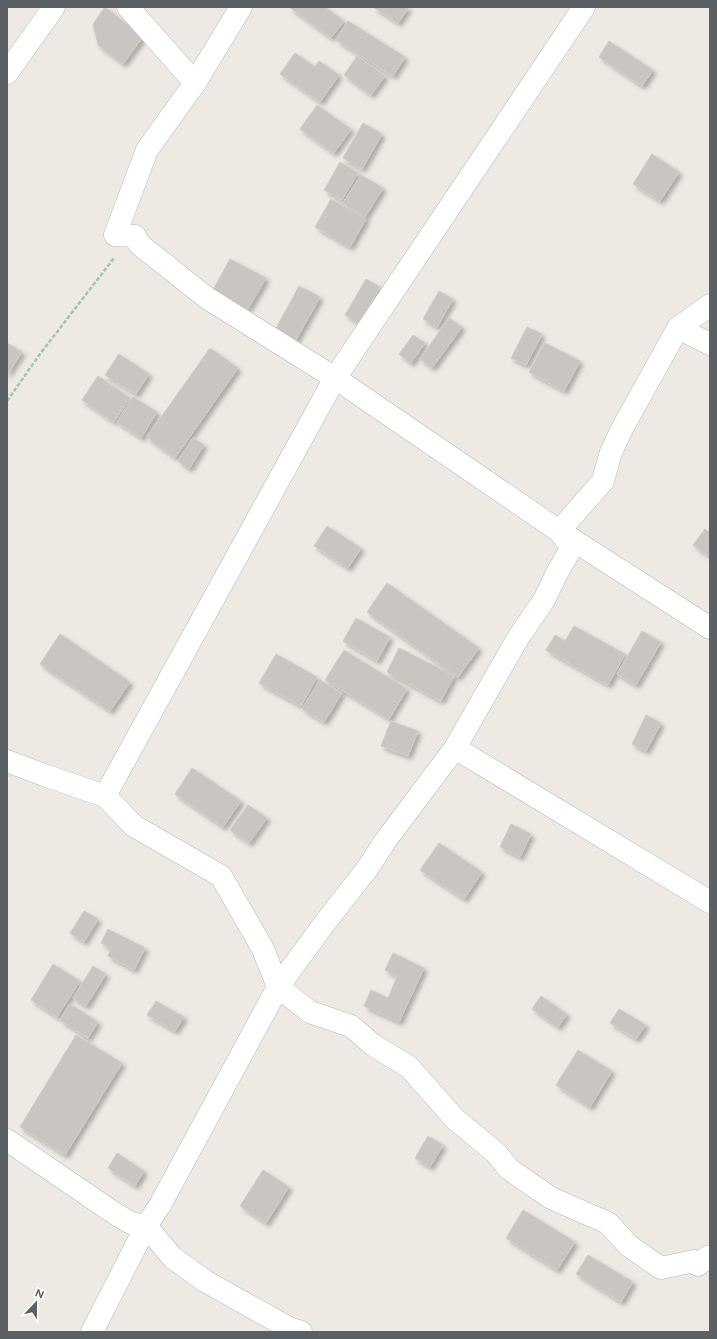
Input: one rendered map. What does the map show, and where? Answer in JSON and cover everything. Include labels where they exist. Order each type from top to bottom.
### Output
[{"type":"street","points":[[8,69],[54,7]]},
{"type":"street","points":[[128,7],[195,83]]},
{"type":"street","points":[[241,7],[195,83],[147,150],[115,235],[135,236],[138,244],[207,298],[335,378],[559,531],[710,628]]},
{"type":"street","points":[[105,796],[335,378],[584,7]]},
{"type":"street","points":[[559,531],[603,481],[611,452],[623,427],[678,328],[710,305]]},
{"type":"street","points":[[678,328],[710,344]]},
{"type":"street","points":[[92,1332],[146,1226],[160,1205],[278,987],[324,924],[367,870],[386,840],[455,748],[518,638],[544,600],[557,572],[572,547],[559,531]]},
{"type":"street","points":[[455,748],[710,902]]},
{"type":"street","points":[[7,761],[105,796],[134,826],[222,876],[263,949],[278,987],[310,1012],[351,1026],[373,1045],[409,1067],[455,1119],[496,1153],[509,1169],[551,1198],[608,1224],[629,1246],[661,1268],[694,1261],[698,1266],[710,1256]]},
{"type":"street","points":[[7,1140],[117,1215],[131,1223],[146,1226],[173,1258],[205,1280],[289,1328],[301,1332]]},
{"type":"path","points":[[7,401],[40,354],[115,257]]},
{"type":"building","points":[[105,7],[143,37],[123,64],[98,45],[93,24]]},
{"type":"building","points":[[289,7],[325,7],[344,21],[331,38]]},
{"type":"building","points":[[373,7],[409,7],[398,23]]},
{"type":"building","points":[[348,21],[405,57],[393,76],[336,40]]},
{"type":"building","points":[[609,41],[653,70],[642,86],[599,57]]},
{"type":"building","points":[[295,53],[315,67],[319,61],[339,75],[320,102],[280,74]]},
{"type":"building","points":[[357,56],[385,76],[371,95],[344,75]]},
{"type":"building","points":[[317,105],[351,129],[334,153],[300,129]]},
{"type":"building","points":[[363,123],[382,134],[362,169],[343,158]]},
{"type":"building","points":[[652,154],[679,172],[660,201],[633,184]]},
{"type":"building","points":[[340,162],[358,173],[342,200],[324,190]]},
{"type":"building","points":[[361,175],[383,188],[365,217],[343,203]]},
{"type":"building","points":[[331,199],[366,219],[350,247],[315,227]]},
{"type":"building","points":[[230,259],[266,278],[248,309],[213,290]]},
{"type":"building","points":[[366,279],[380,287],[359,323],[345,315]]},
{"type":"building","points":[[299,286],[320,297],[293,345],[273,334]]},
{"type":"building","points":[[439,291],[453,299],[437,327],[423,319]]},
{"type":"building","points":[[449,318],[462,327],[432,368],[420,359]]},
{"type":"building","points":[[527,327],[542,334],[526,365],[511,358]]},
{"type":"building","points":[[413,335],[425,343],[411,363],[399,354]]},
{"type":"building","points":[[7,343],[22,352],[7,375]]},
{"type":"building","points":[[545,343],[580,361],[564,391],[529,372]]},
{"type":"building","points":[[210,348],[238,368],[175,458],[147,437]]},
{"type":"building","points":[[119,354],[149,374],[136,394],[105,375]]},
{"type":"building","points":[[98,376],[130,398],[114,422],[82,400]]},
{"type":"building","points":[[133,397],[157,412],[141,438],[117,422]]},
{"type":"building","points":[[193,438],[204,445],[189,469],[178,461]]},
{"type":"building","points":[[327,526],[361,548],[348,568],[314,546]]},
{"type":"building","points":[[705,529],[710,533],[710,557],[693,545]]},
{"type":"building","points":[[387,583],[479,648],[458,677],[367,612]]},
{"type":"building","points":[[356,618],[390,637],[377,661],[343,641]]},
{"type":"building","points":[[574,626],[625,654],[608,685],[546,650],[555,635],[565,641]]},
{"type":"building","points":[[642,631],[661,642],[636,685],[617,674]]},
{"type":"building","points":[[60,634],[130,682],[110,711],[40,664]]},
{"type":"building","points":[[399,648],[454,676],[441,701],[387,672]]},
{"type":"building","points":[[344,650],[407,689],[389,719],[325,680]]},
{"type":"building","points":[[276,654],[317,677],[301,706],[259,683]]},
{"type":"building","points":[[320,680],[342,693],[324,722],[302,709]]},
{"type":"building","points":[[646,715],[661,723],[646,751],[632,744]]},
{"type":"building","points":[[391,721],[418,731],[408,756],[381,746]]},
{"type":"building","points":[[192,768],[241,801],[223,827],[175,794]]},
{"type":"building","points":[[248,805],[267,818],[249,843],[230,830]]},
{"type":"building","points":[[511,824],[531,834],[520,857],[500,847]]},
{"type":"building","points":[[439,843],[482,872],[464,899],[420,870]]},
{"type":"building","points":[[84,911],[98,919],[84,942],[70,933]]},
{"type":"building","points":[[108,929],[145,948],[134,970],[108,956],[111,949],[101,943]]},
{"type":"building","points":[[393,953],[424,968],[399,1022],[364,1006],[371,990],[388,998],[397,977],[385,970]]},
{"type":"building","points":[[53,964],[80,981],[57,1017],[31,1000]]},
{"type":"building","points":[[93,966],[106,974],[86,1006],[73,998]]},
{"type":"building","points":[[541,996],[567,1014],[558,1027],[532,1009]]},
{"type":"building","points":[[156,1001],[184,1017],[175,1031],[147,1015]]},
{"type":"building","points":[[70,1004],[98,1022],[88,1038],[60,1020]]},
{"type":"building","points":[[619,1009],[646,1025],[636,1039],[610,1023]]},
{"type":"building","points":[[76,1035],[122,1063],[65,1155],[20,1127]]},
{"type":"building","points":[[578,1050],[612,1071],[590,1107],[556,1085]]},
{"type":"building","points":[[428,1136],[443,1145],[430,1167],[415,1158]]},
{"type":"building","points":[[117,1153],[144,1171],[135,1186],[108,1168]]},
{"type":"building","points":[[263,1170],[289,1187],[266,1223],[240,1206]]},
{"type":"building","points":[[523,1210],[575,1242],[557,1270],[506,1238]]},
{"type":"building","points":[[588,1255],[633,1282],[621,1302],[576,1274]]}]
